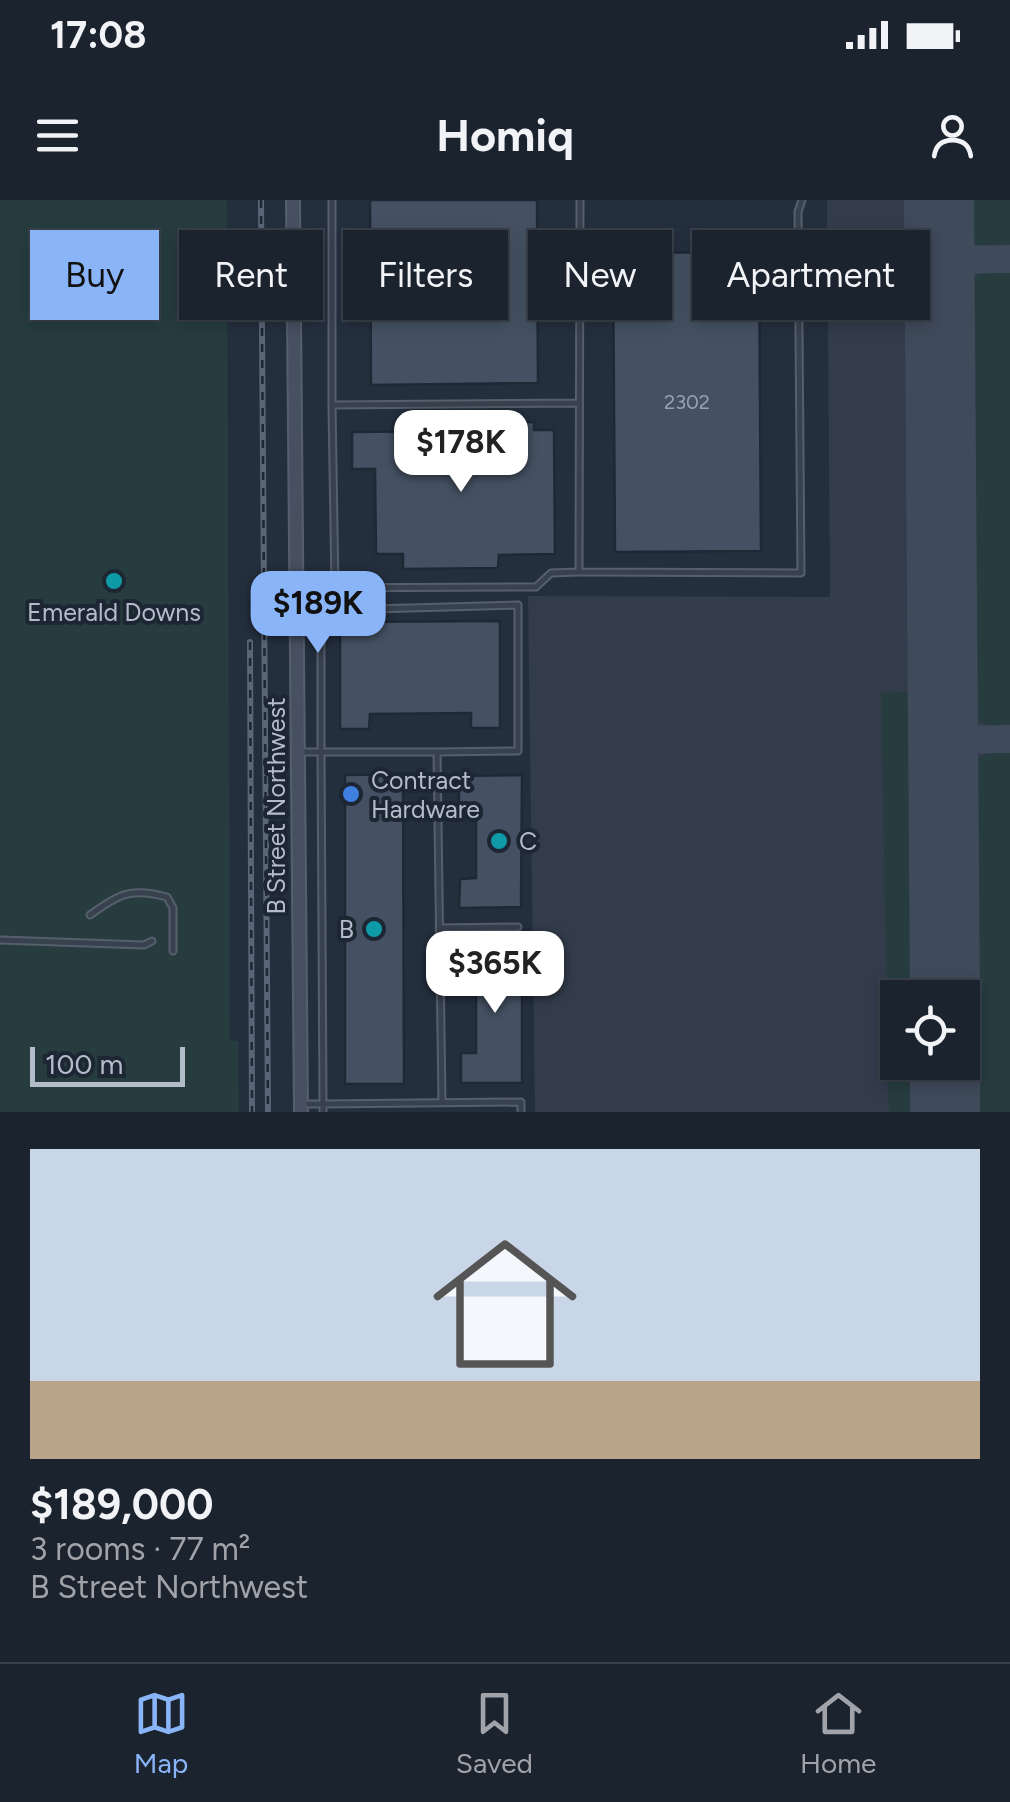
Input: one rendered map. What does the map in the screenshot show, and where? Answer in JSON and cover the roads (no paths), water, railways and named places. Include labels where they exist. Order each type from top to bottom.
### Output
[{"type":"street","name":"B Street Northwest","points":[[293,200],[301,1108]]},
{"type":"lane","points":[[332,200],[335,588]]},
{"type":"lane","points":[[579,572],[580,200]]},
{"type":"lane","points":[[296,588],[536,587],[552,573],[579,572],[801,573],[798,212],[802,200]]},
{"type":"lane","points":[[332,405],[580,403]]},
{"type":"lane","points":[[296,611],[518,605],[518,752],[298,752]]},
{"type":"lane","points":[[321,610],[323,1108]]},
{"type":"lane","points":[[437,752],[442,1102]]},
{"type":"lane","points":[[90,915],[127,892],[167,897],[172,908],[173,951]]},
{"type":"lane","points":[[440,928],[518,928]]},
{"type":"lane","points":[[0,940],[144,945],[152,941]]},
{"type":"lane","points":[[301,1108],[521,1102],[521,1112]]},
{"type":"railway","points":[[261,200],[268,1112]]},
{"type":"railway","points":[[250,642],[252,1112]]},
{"type":"place","name":"Emerald Downs","points":[[114,581]]},
{"type":"place","name":"Contract Hardware","points":[[351,794]]},
{"type":"place","name":"C","points":[[499,841]]},
{"type":"place","name":"B","points":[[374,929]]}]
